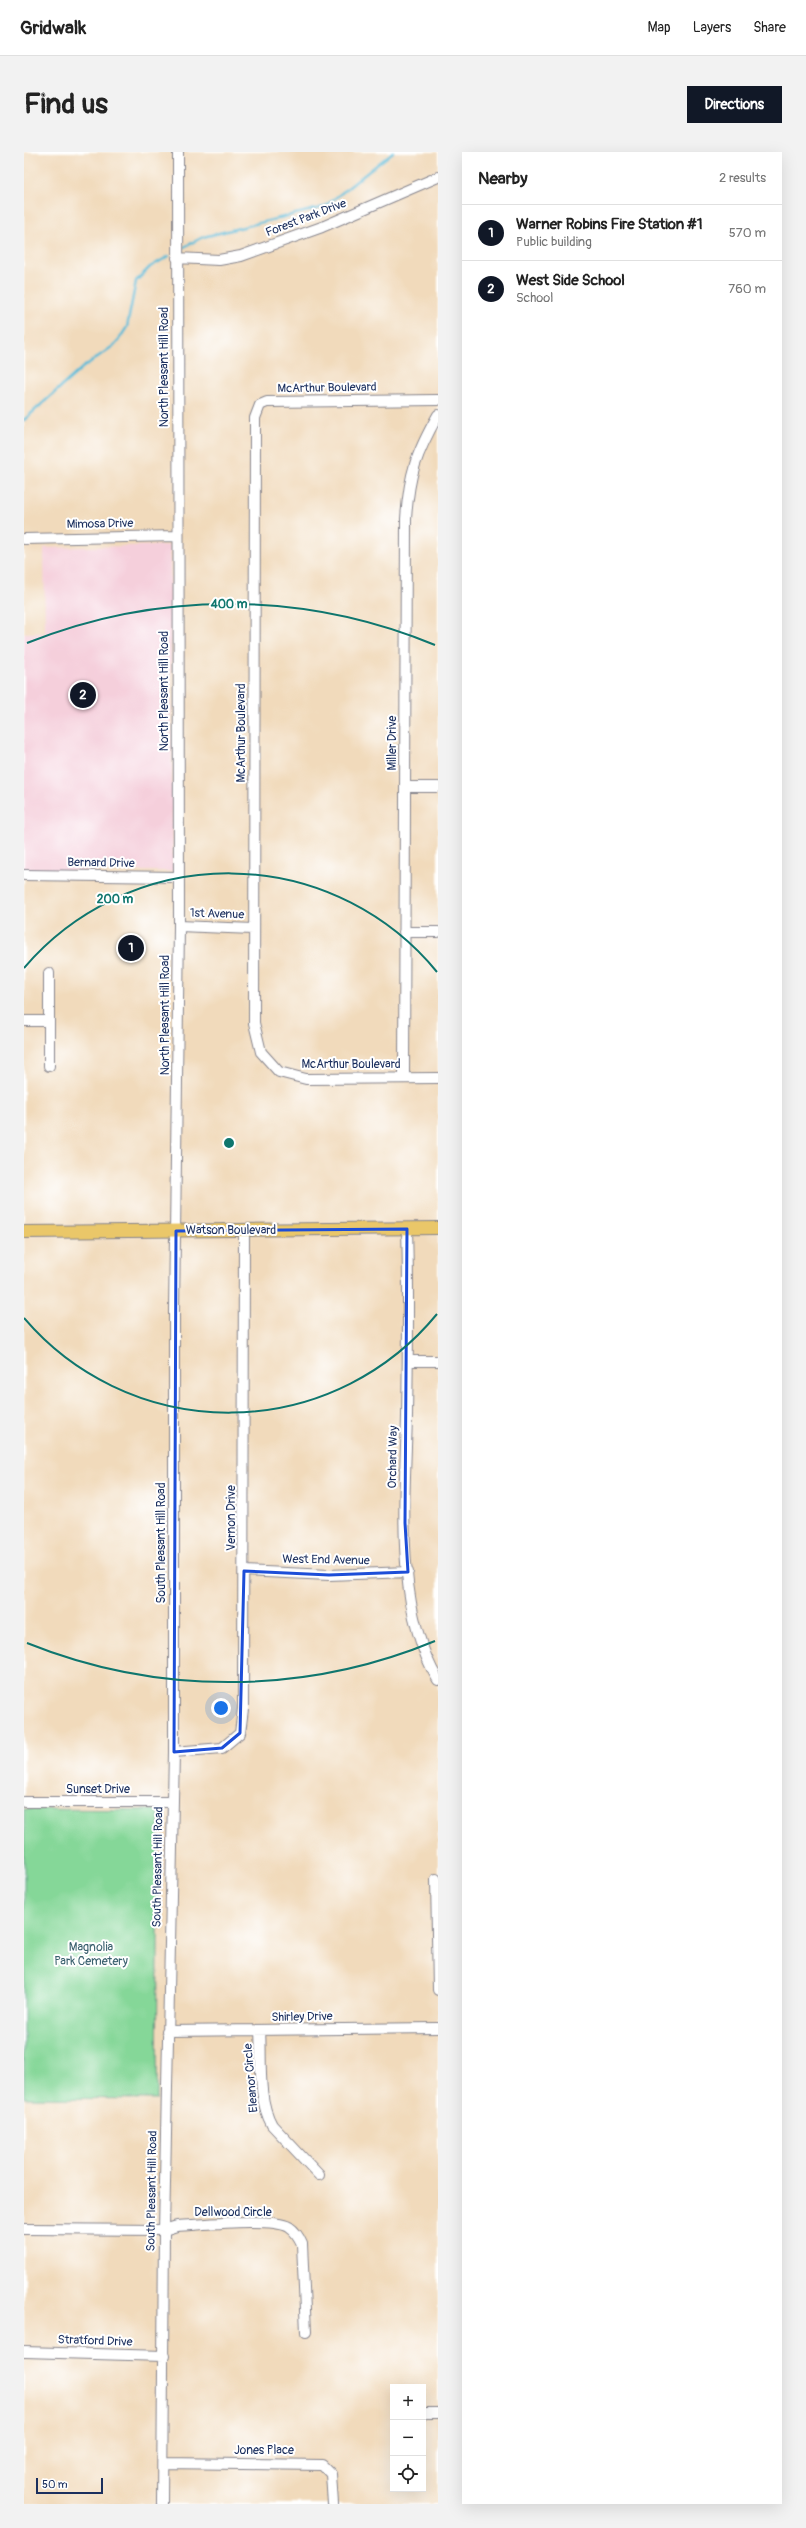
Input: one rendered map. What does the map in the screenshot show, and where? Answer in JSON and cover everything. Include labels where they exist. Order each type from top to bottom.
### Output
[{"type":"main road","name":"Watson Boulevard","points":[[24,1232],[438,1228]]},
{"type":"street","name":"North Pleasant Hill Road","points":[[176,1231],[179,926],[177,536],[178,152]]},
{"type":"street","name":"Forest Park Drive","points":[[177,258],[219,260],[242,256],[322,227],[438,177]]},
{"type":"street","name":"McArthur Boulevard","points":[[438,400],[272,401],[260,405],[255,418],[254,928],[254,1022],[261,1052],[279,1072],[306,1079],[404,1077],[438,1078]]},
{"type":"street","name":"Miller Drive","points":[[404,1077],[408,488],[418,450],[438,415]]},
{"type":"street","name":"Mimosa Drive","points":[[24,539],[177,536]]},
{"type":"street","points":[[405,787],[438,787]]},
{"type":"street","name":"Bernard Drive","points":[[24,875],[178,877]]},
{"type":"street","name":"1st Avenue","points":[[179,926],[254,928]]},
{"type":"street","points":[[404,932],[438,932]]},
{"type":"street","points":[[49,973],[49,1066]]},
{"type":"street","points":[[24,1021],[49,1021]]},
{"type":"street","name":"Orchard Way","points":[[407,1229],[408,1361],[405,1523],[408,1572],[413,1619],[420,1644],[438,1680]]},
{"type":"street","name":"Vernon Drive","points":[[174,1752],[222,1748],[240,1733],[243,1709],[244,1230]]},
{"type":"street","name":"South Pleasant Hill Road","points":[[162,2504],[167,2031],[174,1752],[176,1231]]},
{"type":"street","points":[[408,1361],[438,1361]]},
{"type":"street","name":"West End Avenue","points":[[244,1570],[330,1576],[408,1572]]},
{"type":"street","name":"Sunset Drive","points":[[24,1802],[172,1802]]},
{"type":"street","points":[[436,1879],[438,1990]]},
{"type":"street","name":"Shirley Drive","points":[[167,2031],[438,2028]]},
{"type":"street","name":"Eleanor Circle","points":[[260,2030],[264,2103],[267,2117],[272,2125],[319,2175]]},
{"type":"street","name":"Dellwood Circle","points":[[24,2229],[164,2230],[177,2226],[242,2223],[271,2223],[288,2227],[298,2236],[302,2244],[306,2332]]},
{"type":"street","name":"Stratford Drive","points":[[24,2352],[164,2356]]},
{"type":"street","points":[[426,2414],[438,2414]]},
{"type":"street","name":"Jones Place","points":[[163,2463],[322,2465],[331,2474],[333,2504]]},
{"type":"highlighted area","points":[[407,1229],[405,1523],[408,1572],[329,1575],[244,1571],[240,1733],[222,1748],[174,1752],[176,1231]]},
{"type":"shaded area","points":[[170,545],[173,871],[24,871],[24,633],[45,633],[44,548]]},
{"type":"green space","name":"Magnolia Park Cemetery","points":[[24,1809],[159,1810],[157,2099],[24,2098]]},
{"type":"waterway","points":[[184,247],[203,237],[324,207],[393,152]]},
{"type":"waterway","points":[[24,420],[82,368],[116,344],[127,327],[136,281],[150,267],[169,256]]},
{"type":"place","name":"West Side School","points":[[83,695]]},
{"type":"place","name":"Warner Robins Fire Station #1","points":[[131,948]]}]
